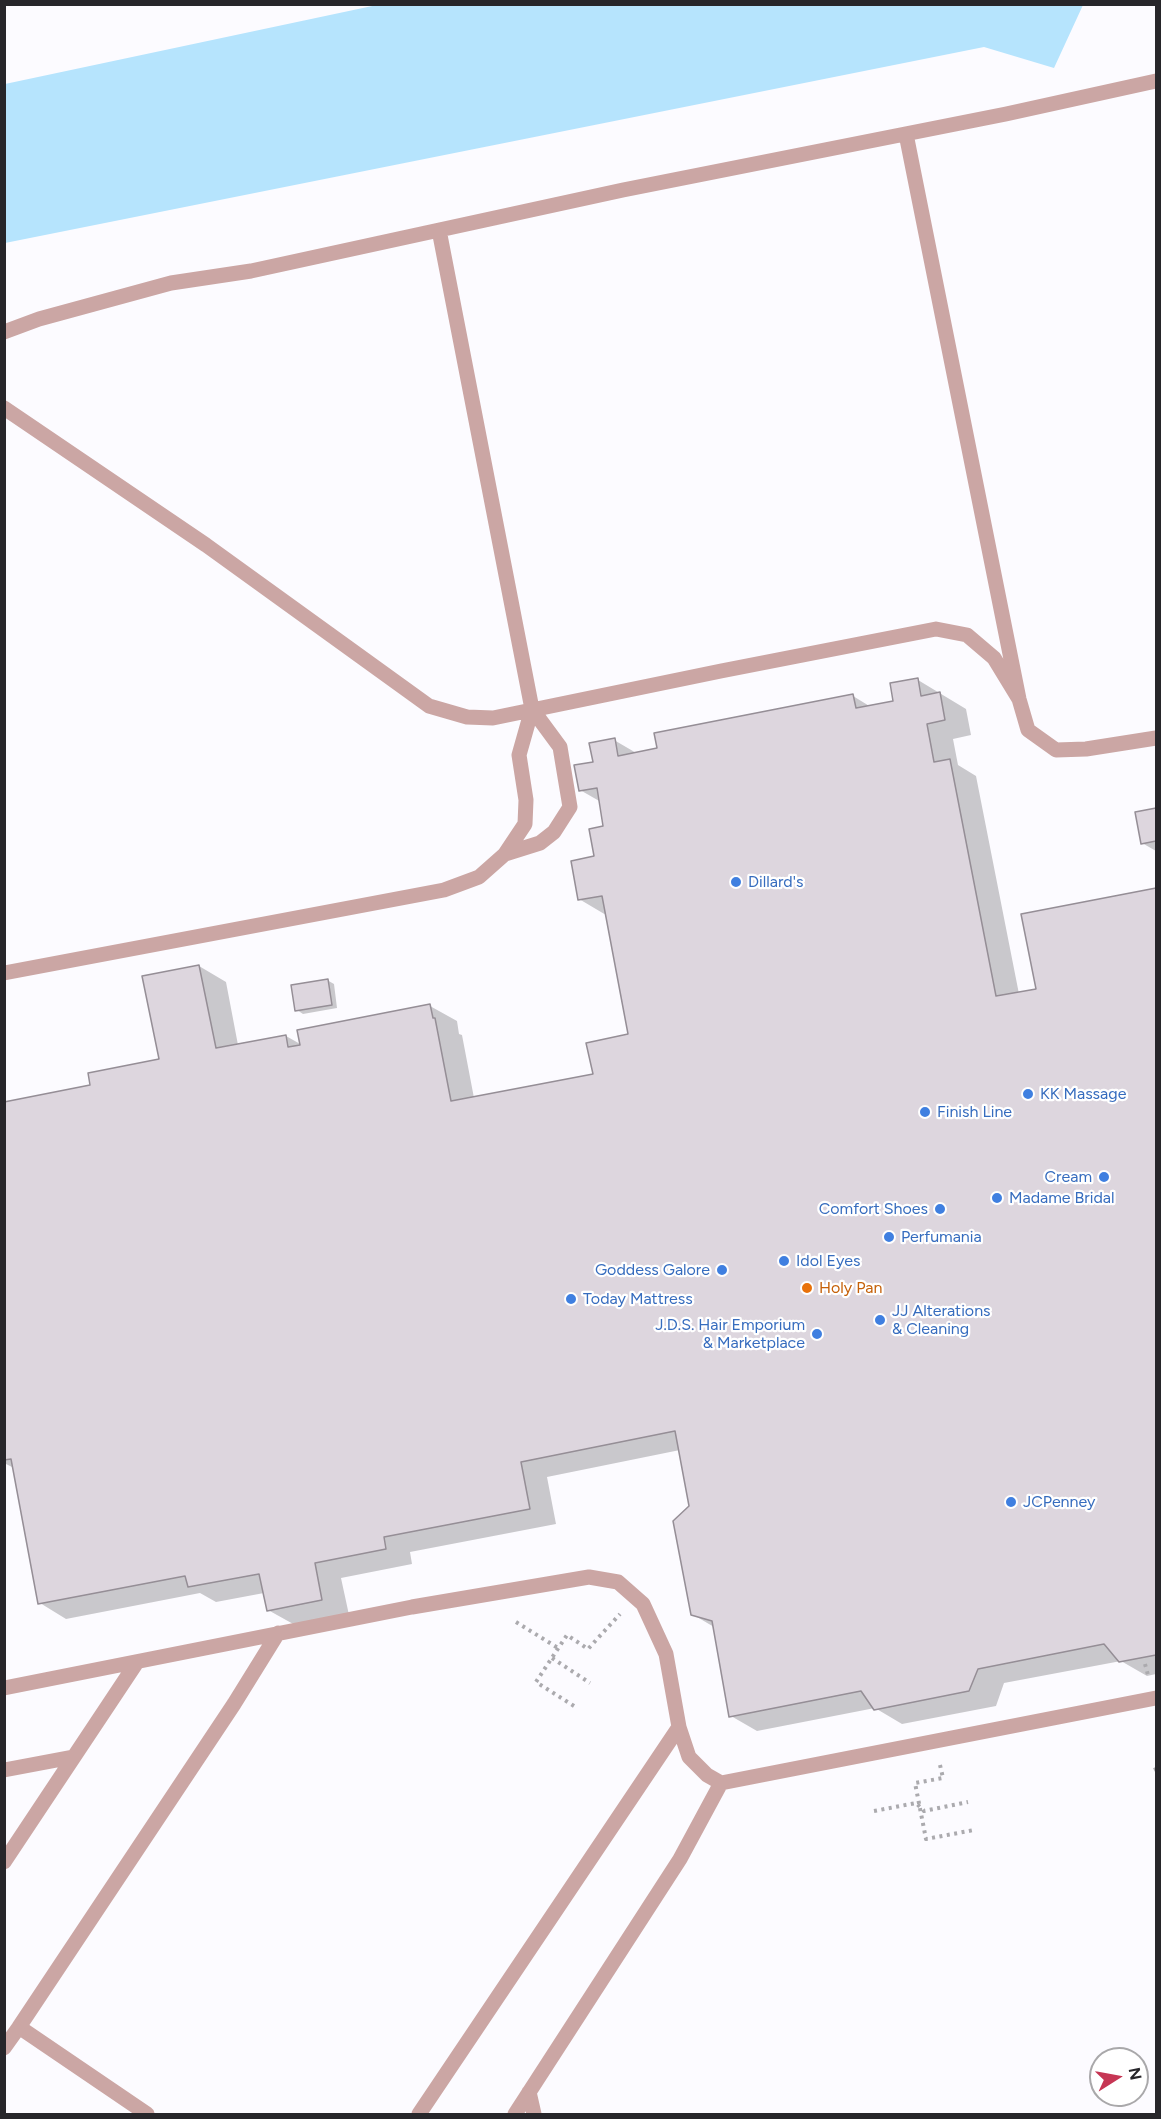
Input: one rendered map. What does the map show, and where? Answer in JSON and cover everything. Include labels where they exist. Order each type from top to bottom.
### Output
[{"type":"lane","points":[[4,332],[39,319],[171,284],[251,271],[634,188],[1156,81]]},
{"type":"lane","points":[[906,134],[1019,699],[1028,730],[1056,750],[1086,749],[1156,738]]},
{"type":"lane","points":[[439,230],[532,709],[560,747],[570,807],[555,832],[540,843],[505,854]]},
{"type":"lane","points":[[4,408],[206,545],[429,706],[467,717],[493,718],[936,629],[967,635],[994,658],[1019,699]]},
{"type":"lane","points":[[4,973],[444,890],[479,877],[505,854],[525,824],[526,800],[519,755],[532,709]]},
{"type":"lane","points":[[4,1688],[412,1607],[588,1577],[618,1582],[643,1604],[666,1654],[679,1727],[689,1757],[707,1775],[721,1783],[1156,1698]]},
{"type":"lane","points":[[4,2048],[234,1704],[278,1633]]},
{"type":"lane","points":[[4,1862],[137,1662]]},
{"type":"lane","points":[[419,2115],[679,1727]]},
{"type":"lane","points":[[4,1770],[73,1757]]},
{"type":"lane","points":[[515,2115],[680,1859],[721,1783]]},
{"type":"lane","points":[[19,2027],[147,2115]]},
{"type":"lane","points":[[530,2092],[534,2115]]},
{"type":"path","points":[[516,1622],[558,1648]]},
{"type":"path","points":[[574,1706],[536,1682],[567,1635],[588,1649]]},
{"type":"path","points":[[552,1658],[590,1683]]},
{"type":"path","points":[[942,1778],[915,1783],[926,1839],[974,1830]]},
{"type":"path","points":[[874,1811],[916,1803],[924,1811],[968,1802]]},
{"type":"water","points":[[377,5],[1083,5],[1054,68],[984,47],[5,243],[5,84]]},
{"type":"building","points":[[918,678],[921,696],[940,692],[945,720],[927,724],[934,762],[950,759],[996,996],[1036,989],[1021,914],[1156,888],[1156,1655],[1119,1662],[1104,1644],[978,1669],[969,1691],[874,1710],[861,1691],[729,1717],[712,1621],[691,1615],[673,1521],[689,1506],[675,1431],[521,1462],[530,1509],[384,1537],[386,1549],[315,1563],[322,1600],[267,1611],[259,1574],[188,1587],[185,1576],[38,1604],[11,1459],[4,1460],[4,1102],[90,1085],[88,1073],[159,1059],[142,976],[199,965],[216,1048],[286,1035],[288,1047],[300,1045],[297,1030],[430,1004],[433,1018],[435,1018],[451,1101],[593,1074],[586,1043],[628,1034],[602,896],[578,900],[571,861],[594,856],[589,829],[603,826],[597,788],[579,791],[574,765],[593,762],[589,743],[615,738],[618,756],[657,748],[654,733],[853,694],[856,708],[893,701],[890,683]]},
{"type":"building","points":[[1156,808],[1156,841],[1141,844],[1135,812]]},
{"type":"building","points":[[328,979],[332,1005],[295,1011],[291,985]]},
{"type":"place","name":"Dillard's","points":[[736,882]]},
{"type":"place","name":"KK Massage","points":[[1028,1094]]},
{"type":"place","name":"Finish Line","points":[[925,1112]]},
{"type":"place","name":"Cream","points":[[1104,1177]]},
{"type":"place","name":"Madame Bridal","points":[[997,1198]]},
{"type":"place","name":"Comfort Shoes","points":[[940,1209]]},
{"type":"place","name":"Perfumania","points":[[889,1237]]},
{"type":"place","name":"Idol Eyes","points":[[784,1261]]},
{"type":"place","name":"Goddess Galore","points":[[722,1270]]},
{"type":"place","name":"Holy Pan","points":[[807,1288]]},
{"type":"place","name":"Today Mattress","points":[[571,1299]]},
{"type":"place","name":"JJ Alterations & Cleaning","points":[[880,1320]]},
{"type":"place","name":"J.D.S. Hair Emporium & Marketplace","points":[[817,1334]]},
{"type":"place","name":"JCPenney","points":[[1011,1502]]}]
